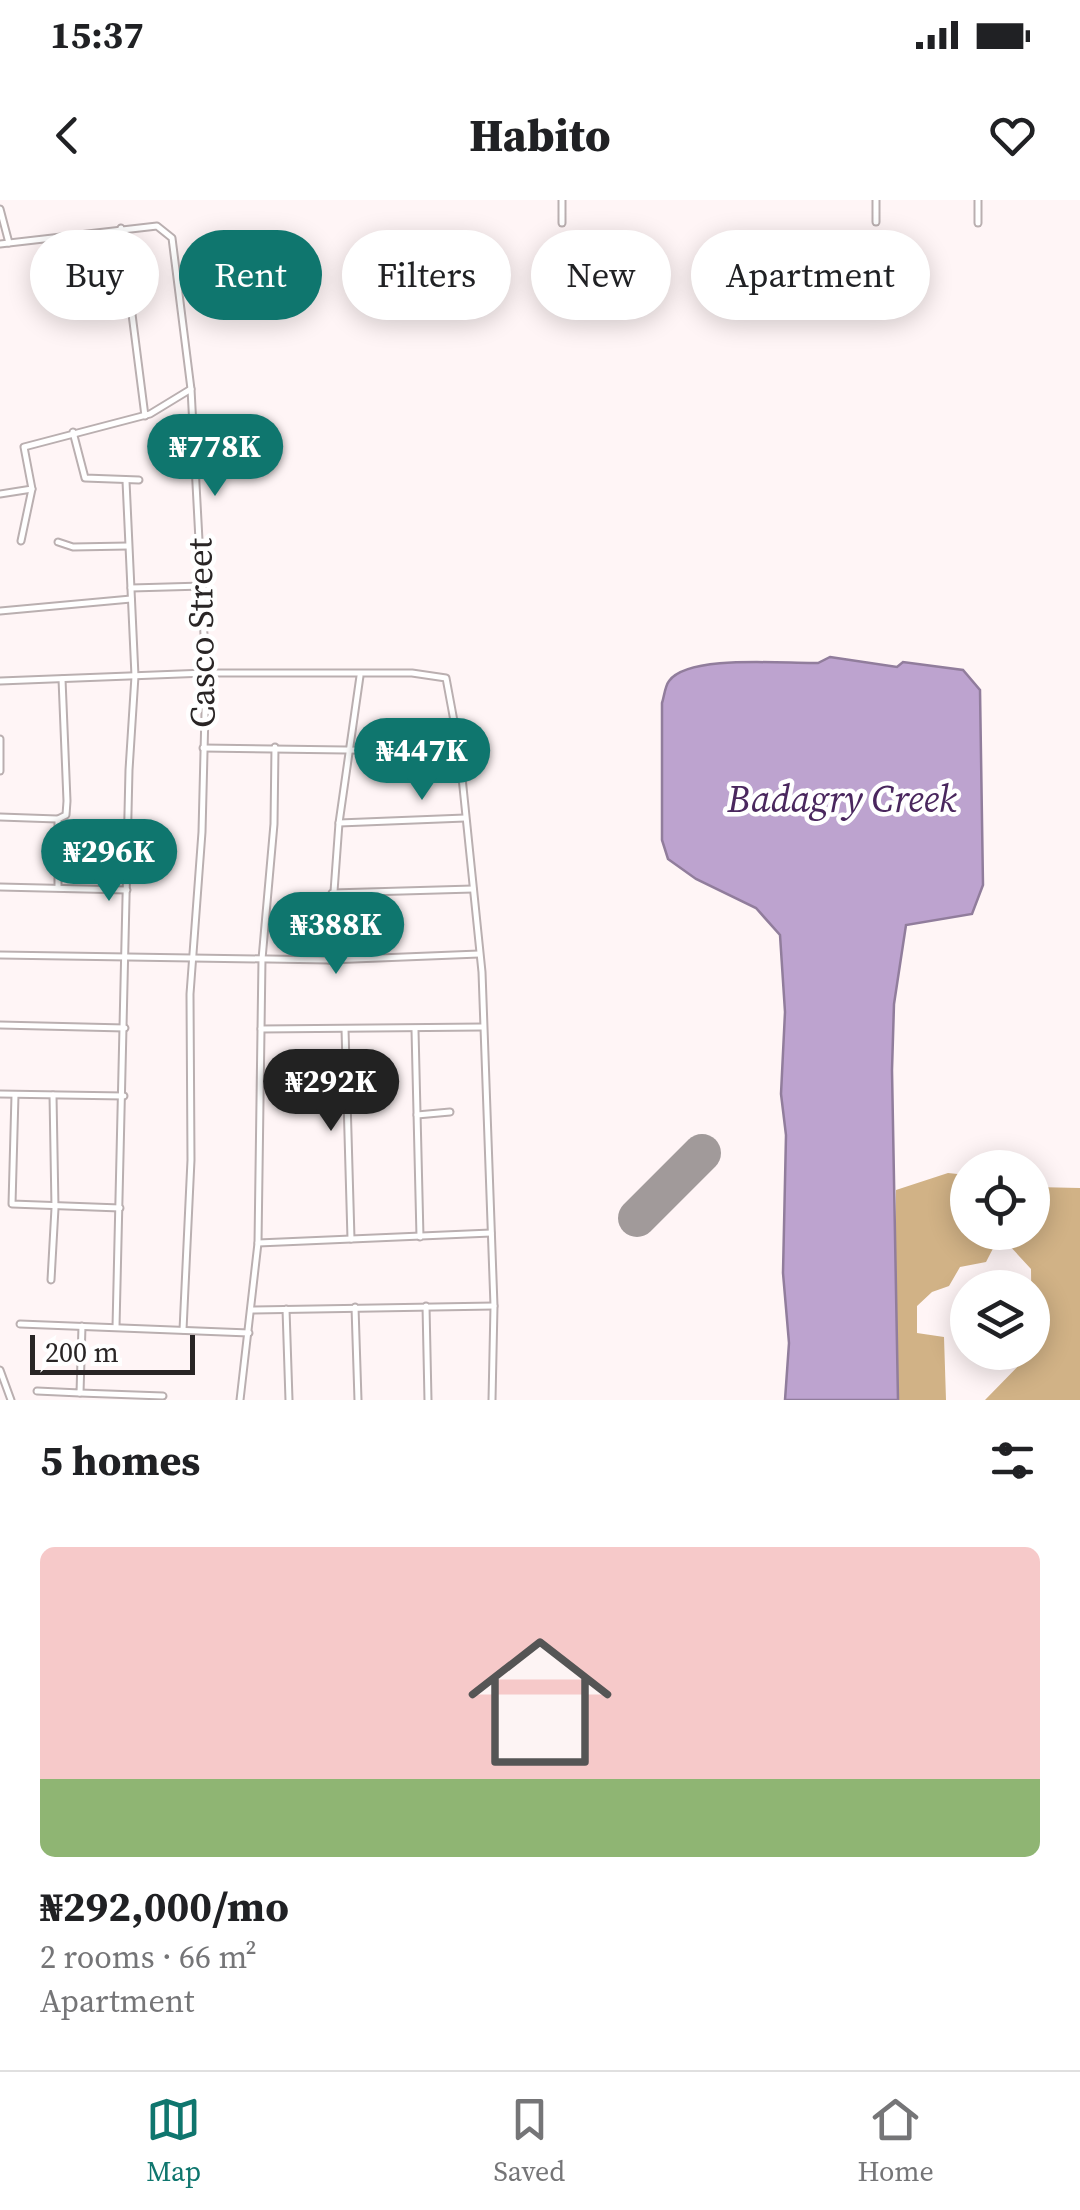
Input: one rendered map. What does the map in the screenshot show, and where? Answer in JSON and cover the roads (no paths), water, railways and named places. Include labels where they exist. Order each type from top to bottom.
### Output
[{"type":"street","points":[[562,200],[562,223]]},
{"type":"street","points":[[876,200],[876,222]]},
{"type":"street","points":[[978,200],[978,223]]},
{"type":"street","points":[[0,209],[9,243]]},
{"type":"street","name":"Casco Street","points":[[0,244],[157,226],[172,238],[190,388],[206,673],[202,832],[192,958],[183,1330]]},
{"type":"street","points":[[121,228],[144,416]]},
{"type":"street","points":[[21,541],[32,489],[24,447],[144,416],[190,388]]},
{"type":"street","points":[[73,432],[85,478],[139,480]]},
{"type":"street","points":[[116,1327],[135,676],[126,481]]},
{"type":"street","points":[[0,494],[32,489]]},
{"type":"street","points":[[58,542],[73,546],[128,546]]},
{"type":"street","points":[[130,588],[203,586]]},
{"type":"street","points":[[0,610],[131,598]]},
{"type":"street","points":[[0,681],[206,673],[412,673],[446,678],[459,748],[479,954],[494,1306],[492,1400]]},
{"type":"street","points":[[329,960],[332,893],[360,676]]},
{"type":"street","points":[[0,817],[58,819],[66,815],[62,678]]},
{"type":"street","points":[[0,739],[0,771]]},
{"type":"street","points":[[240,1400],[258,1243],[262,959],[274,824],[275,747]]},
{"type":"street","points":[[203,748],[420,752],[459,748]]},
{"type":"street","points":[[340,822],[465,818]]},
{"type":"street","points":[[58,819],[58,887]]},
{"type":"street","points":[[0,887],[127,890]]},
{"type":"street","points":[[332,893],[473,889]]},
{"type":"street","points":[[0,955],[329,960],[479,954]]},
{"type":"street","points":[[0,1025],[125,1028]]},
{"type":"street","points":[[260,1028],[483,1027]]},
{"type":"street","points":[[345,1029],[350,1239]]},
{"type":"street","points":[[415,1030],[420,1237]]},
{"type":"street","points":[[0,1094],[124,1096]]},
{"type":"street","points":[[15,1094],[12,1204],[120,1208]]},
{"type":"street","points":[[51,1280],[55,1208],[53,1095]]},
{"type":"street","points":[[417,1115],[450,1112]]},
{"type":"street","points":[[0,1161],[13,1161]]},
{"type":"street","points":[[258,1243],[491,1233]]},
{"type":"street","points":[[426,1306],[428,1400]]},
{"type":"street","points":[[251,1310],[494,1306]]},
{"type":"street","points":[[355,1307],[358,1400]]},
{"type":"street","points":[[286,1309],[290,1400]]},
{"type":"street","points":[[20,1324],[248,1333]]},
{"type":"street","points":[[80,1393],[82,1326]]},
{"type":"street","points":[[0,1370],[10,1400]]},
{"type":"street","points":[[37,1390],[163,1396]]},
{"type":"water","name":"Badagry Creek","points":[[830,657],[897,667],[903,662],[963,670],[980,690],[983,885],[972,914],[906,925],[894,1004],[898,1400],[785,1400],[789,1343],[783,1273],[786,1135],[781,1094],[785,1012],[780,935],[756,908],[696,879],[668,859],[662,840],[662,703],[669,681],[696,667],[716,664],[818,663]]}]
